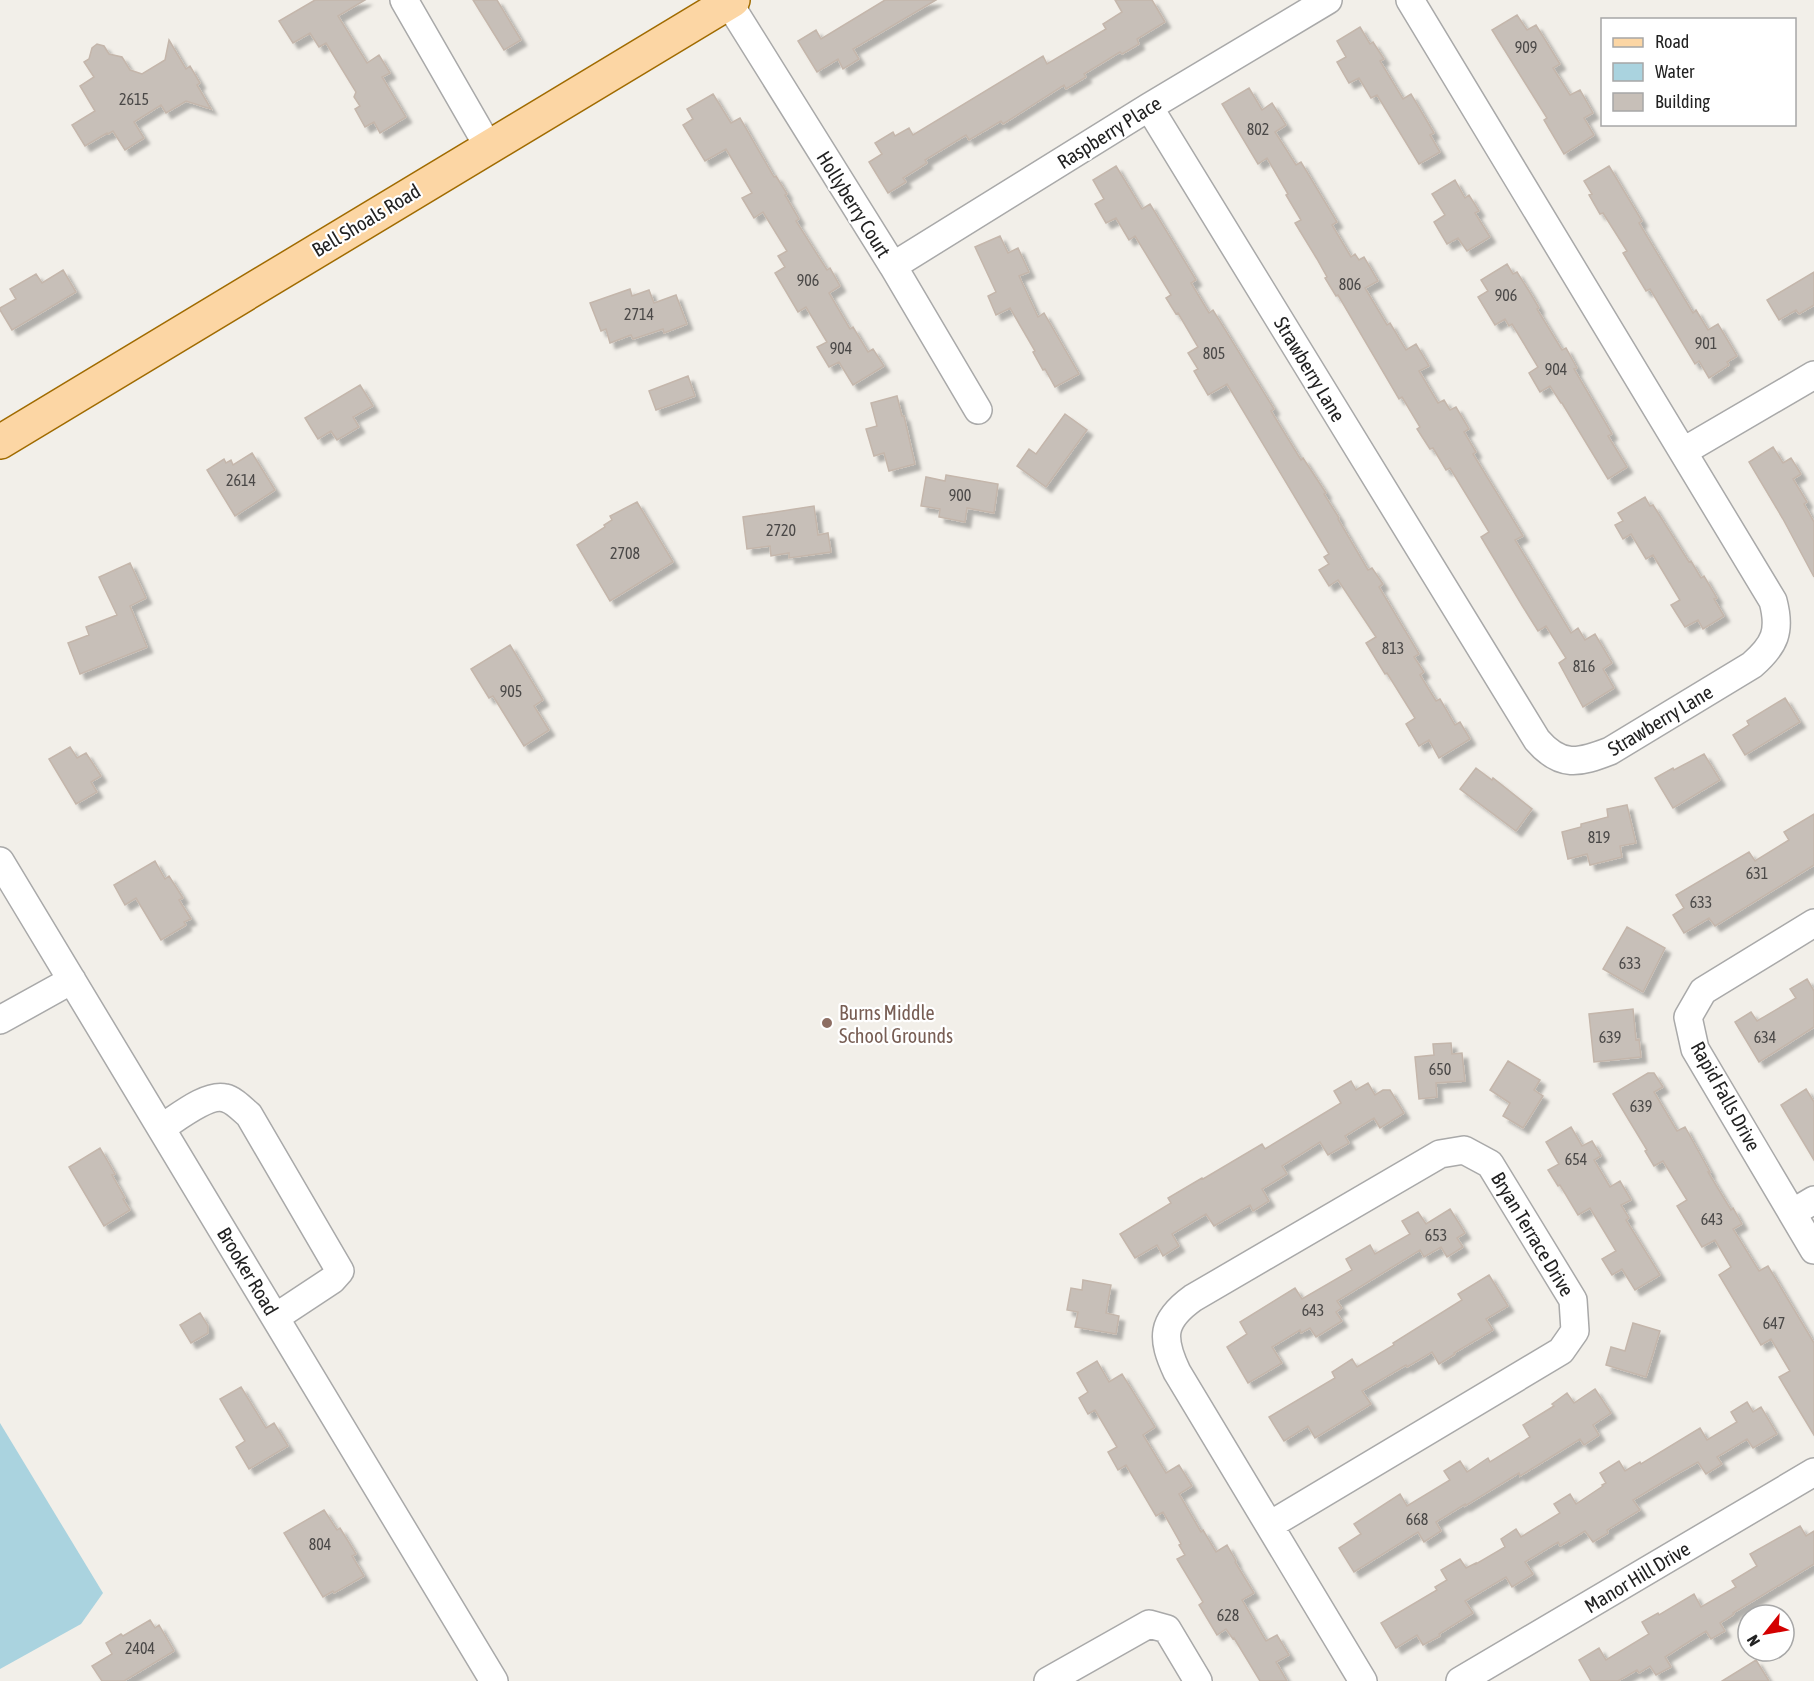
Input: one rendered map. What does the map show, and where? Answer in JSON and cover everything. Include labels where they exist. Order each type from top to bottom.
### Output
[{"type":"main road","name":"Bell Shoals Road","points":[[0,442],[729,1]]},
{"type":"street","points":[[404,0],[488,146]]},
{"type":"street","name":"Raspberry Place","points":[[893,266],[1149,106],[1328,0]]},
{"type":"street","name":"Strawberry Lane","points":[[1149,106],[1537,740],[1553,756],[1575,762],[1610,751],[1752,665],[1766,653],[1772,644],[1777,626],[1777,615],[1773,601],[1684,451],[1410,0]]},
{"type":"street","name":"Hollyberry Court","points":[[729,1],[893,266],[978,410]]},
{"type":"street","points":[[1684,451],[1814,375]]},
{"type":"street","name":"Brooker Road","points":[[0,861],[494,1681]]},
{"type":"street","name":"Rapid Falls Drive","points":[[1814,923],[1703,991],[1688,1017],[1695,1049],[1803,1206],[1814,1250]]},
{"type":"street","points":[[0,1020],[72,980]]},
{"type":"street","points":[[161,1128],[206,1100],[225,1097],[249,1115],[340,1271],[332,1280],[276,1317]]},
{"type":"street","name":"Bryan Terrace Drive","points":[[1270,1525],[1561,1351],[1575,1331],[1573,1300],[1490,1164],[1464,1150],[1440,1154],[1193,1298],[1178,1309],[1167,1329],[1166,1344],[1176,1372],[1363,1681]]},
{"type":"street","name":"Manor Hill Drive","points":[[1460,1681],[1814,1472]]},
{"type":"street","points":[[1048,1681],[1149,1624],[1167,1629],[1186,1677]]},
{"type":"water","points":[[0,1423],[103,1593],[81,1624],[0,1669]]},
{"type":"building","points":[[315,0],[365,0],[338,16],[367,63],[379,55],[390,73],[382,77],[406,117],[380,133],[374,122],[365,127],[355,109],[360,106],[354,97],[356,92],[326,43],[319,47],[310,33],[293,43],[279,21]]},
{"type":"building","points":[[473,0],[497,0],[521,40],[504,50]]},
{"type":"building","points":[[885,0],[936,0],[853,49],[859,59],[843,69],[838,59],[817,72],[798,41],[816,30],[821,39]]},
{"type":"building","points":[[1115,0],[1152,0],[1165,22],[1137,39],[1139,44],[1122,54],[1120,52],[1084,74],[1086,77],[1066,89],[1064,85],[1003,124],[1001,121],[969,140],[966,135],[925,160],[927,163],[903,178],[906,182],[888,193],[869,162],[882,154],[875,143],[893,132],[895,136],[909,128],[913,135],[1043,56],[1047,64],[1106,29],[1103,24],[1122,12]]},
{"type":"building","points":[[1517,15],[1527,30],[1536,25],[1560,64],[1553,68],[1570,95],[1580,90],[1593,113],[1584,118],[1594,135],[1564,154],[1544,120],[1547,118],[1492,30]]},
{"type":"building","points":[[1360,27],[1370,44],[1373,42],[1384,59],[1380,61],[1403,99],[1411,94],[1434,133],[1430,135],[1440,152],[1419,164],[1377,95],[1371,98],[1359,78],[1349,83],[1337,62],[1346,57],[1337,41]]},
{"type":"building","points":[[169,40],[186,69],[190,66],[200,83],[197,85],[211,109],[186,101],[166,113],[161,105],[134,122],[144,138],[125,150],[113,131],[85,146],[72,125],[95,111],[80,86],[94,77],[84,62],[89,59],[92,48],[97,44],[104,46],[109,54],[122,57],[130,70],[142,74],[165,60]]},
{"type":"building","points":[[1249,88],[1262,110],[1272,103],[1286,125],[1275,132],[1296,165],[1301,162],[1337,222],[1332,225],[1351,257],[1355,254],[1359,260],[1364,257],[1378,281],[1365,288],[1387,325],[1390,323],[1406,350],[1416,344],[1429,366],[1419,371],[1438,403],[1444,400],[1450,410],[1456,407],[1469,429],[1464,432],[1476,452],[1473,454],[1523,536],[1515,540],[1571,633],[1578,628],[1585,640],[1595,634],[1612,663],[1603,669],[1614,688],[1583,707],[1559,663],[1566,658],[1546,626],[1538,631],[1481,537],[1489,532],[1450,468],[1446,470],[1433,448],[1430,449],[1417,429],[1420,427],[1402,397],[1399,399],[1338,295],[1336,296],[1325,278],[1327,277],[1295,223],[1301,220],[1267,158],[1258,164],[1222,104]]},
{"type":"building","points":[[713,94],[731,123],[740,118],[774,177],[776,176],[787,194],[785,195],[799,219],[796,221],[827,270],[830,268],[840,286],[829,293],[850,329],[853,327],[868,352],[873,349],[884,366],[853,385],[839,362],[829,367],[817,347],[827,342],[806,307],[798,312],[775,273],[785,267],[778,256],[787,251],[763,212],[754,218],[742,198],[752,193],[726,149],[705,161],[683,125],[693,119],[687,109]]},
{"type":"building","points":[[1116,166],[1142,209],[1150,204],[1196,280],[1191,283],[1209,313],[1213,310],[1274,409],[1271,411],[1301,460],[1303,458],[1326,493],[1324,494],[1368,570],[1372,568],[1383,584],[1379,587],[1419,654],[1414,657],[1424,672],[1420,675],[1436,701],[1440,699],[1455,725],[1460,722],[1470,739],[1439,758],[1429,740],[1419,746],[1406,724],[1415,718],[1366,643],[1376,637],[1338,580],[1329,586],[1319,570],[1329,564],[1324,557],[1329,554],[1227,384],[1208,395],[1194,371],[1198,369],[1188,353],[1198,347],[1178,313],[1176,314],[1166,298],[1171,295],[1135,236],[1129,240],[1116,218],[1106,223],[1095,204],[1104,199],[1093,180]]},
{"type":"building","points":[[1609,166],[1642,221],[1639,223],[1693,313],[1696,310],[1708,330],[1718,324],[1737,356],[1727,362],[1729,365],[1709,378],[1699,361],[1695,364],[1650,289],[1646,291],[1623,253],[1627,251],[1589,195],[1592,194],[1584,181]]},
{"type":"building","points":[[1455,180],[1465,198],[1469,195],[1479,211],[1475,213],[1490,237],[1467,251],[1458,238],[1447,244],[1434,222],[1445,215],[1432,194]]},
{"type":"building","points":[[1000,236],[1008,253],[1018,248],[1029,272],[1019,276],[1038,317],[1044,313],[1079,374],[1055,387],[1045,369],[1043,370],[1033,352],[1035,351],[1010,308],[996,315],[988,296],[996,292],[975,247]]},
{"type":"building","points":[[1507,264],[1513,274],[1517,272],[1562,350],[1566,348],[1577,368],[1574,369],[1612,434],[1608,436],[1627,467],[1608,479],[1550,386],[1540,392],[1529,373],[1538,367],[1512,324],[1509,326],[1505,319],[1495,325],[1478,297],[1488,291],[1481,280]]},
{"type":"building","points":[[63,270],[76,292],[12,330],[0,310],[16,299],[10,289],[36,274],[42,283]]},
{"type":"building","points":[[1814,272],[1814,305],[1799,314],[1796,310],[1779,320],[1767,300]]},
{"type":"building","points":[[630,289],[632,296],[649,290],[654,303],[676,295],[687,324],[664,333],[663,329],[633,339],[631,335],[610,343],[606,329],[601,331],[590,303]]},
{"type":"building","points":[[688,376],[695,396],[656,410],[649,391]]},
{"type":"building","points":[[360,385],[373,406],[353,417],[359,427],[337,440],[331,431],[318,439],[305,418]]},
{"type":"building","points":[[897,396],[915,464],[889,471],[884,453],[874,456],[866,429],[877,426],[871,403]]},
{"type":"building","points":[[1065,414],[1087,430],[1046,487],[1017,466],[1029,449],[1036,454]]},
{"type":"building","points":[[1773,447],[1783,463],[1791,458],[1801,474],[1793,479],[1807,502],[1804,504],[1814,522],[1814,577],[1749,462]]},
{"type":"building","points":[[252,453],[275,490],[235,516],[207,470],[224,459],[226,463],[231,460],[233,465]]},
{"type":"building","points":[[946,475],[998,484],[994,513],[967,508],[965,522],[939,517],[940,509],[921,506],[926,477],[945,481]]},
{"type":"building","points":[[1645,497],[1650,506],[1653,505],[1689,562],[1691,561],[1701,578],[1704,576],[1717,598],[1714,599],[1724,616],[1703,629],[1698,620],[1685,627],[1671,605],[1680,600],[1653,555],[1646,559],[1631,534],[1623,539],[1615,525],[1623,521],[1618,513]]},
{"type":"building","points":[[637,502],[673,562],[610,601],[577,545],[605,527],[604,525],[612,520],[610,516]]},
{"type":"building","points":[[814,506],[818,535],[828,533],[831,552],[789,558],[789,553],[771,556],[770,546],[747,549],[743,517]]},
{"type":"building","points":[[130,563],[146,598],[130,606],[147,647],[80,674],[68,643],[89,635],[86,627],[117,615],[99,577]]},
{"type":"building","points":[[510,645],[543,700],[534,706],[549,730],[524,746],[493,696],[489,698],[471,669]]},
{"type":"building","points":[[1785,698],[1800,722],[1745,755],[1733,735],[1749,725],[1747,721]]},
{"type":"building","points":[[70,747],[77,758],[86,753],[101,776],[91,782],[97,792],[76,804],[49,759]]},
{"type":"building","points":[[1704,754],[1720,780],[1673,808],[1655,778]]},
{"type":"building","points":[[1476,768],[1492,780],[1493,778],[1532,809],[1516,831],[1460,789]]},
{"type":"building","points":[[1627,805],[1636,843],[1620,846],[1622,857],[1590,865],[1587,854],[1568,859],[1562,832],[1608,817],[1607,809]]},
{"type":"building","points":[[1814,814],[1814,865],[1715,926],[1709,918],[1684,933],[1673,915],[1684,908],[1676,895],[1749,852],[1755,861],[1789,840],[1784,832]]},
{"type":"building","points":[[155,861],[165,879],[169,876],[183,898],[179,900],[191,919],[184,922],[186,925],[161,940],[136,898],[125,905],[114,885]]},
{"type":"building","points":[[1627,927],[1665,948],[1643,992],[1603,969]]},
{"type":"building","points":[[1807,979],[1814,991],[1814,1027],[1759,1062],[1735,1022],[1751,1012],[1757,1021],[1796,998],[1790,989]]},
{"type":"building","points":[[1633,1009],[1636,1040],[1639,1039],[1641,1057],[1594,1062],[1589,1014]]},
{"type":"building","points":[[1451,1043],[1452,1054],[1462,1053],[1465,1081],[1436,1083],[1437,1097],[1419,1099],[1415,1057],[1434,1055],[1433,1044]]},
{"type":"building","points":[[1508,1061],[1540,1080],[1534,1090],[1543,1096],[1523,1128],[1503,1116],[1510,1103],[1490,1090]]},
{"type":"building","points":[[1648,1073],[1654,1073],[1663,1087],[1654,1092],[1677,1131],[1685,1127],[1710,1172],[1708,1172],[1742,1224],[1733,1229],[1759,1271],[1768,1266],[1814,1343],[1814,1435],[1779,1377],[1790,1371],[1771,1339],[1761,1345],[1719,1275],[1731,1267],[1715,1240],[1702,1247],[1677,1206],[1687,1200],[1663,1161],[1654,1166],[1645,1151],[1647,1150],[1613,1094]]},
{"type":"building","points":[[1351,1081],[1356,1090],[1368,1083],[1375,1095],[1383,1090],[1390,1090],[1404,1113],[1380,1128],[1374,1118],[1345,1136],[1349,1143],[1328,1155],[1320,1142],[1282,1166],[1287,1174],[1262,1189],[1269,1201],[1253,1211],[1250,1205],[1214,1226],[1206,1214],[1172,1234],[1179,1246],[1163,1256],[1157,1245],[1135,1258],[1120,1234],[1171,1203],[1168,1198],[1262,1144],[1265,1149],[1341,1103],[1334,1091]]},
{"type":"building","points":[[1806,1089],[1814,1102],[1814,1160],[1781,1105]]},
{"type":"building","points":[[1571,1127],[1582,1146],[1592,1141],[1601,1156],[1594,1160],[1610,1187],[1620,1181],[1631,1200],[1621,1205],[1629,1218],[1626,1220],[1660,1275],[1635,1290],[1622,1269],[1612,1275],[1602,1259],[1616,1251],[1590,1208],[1578,1215],[1548,1170],[1559,1164],[1546,1142]]},
{"type":"building","points":[[100,1148],[115,1174],[112,1175],[130,1210],[104,1226],[69,1167]]},
{"type":"building","points":[[1450,1209],[1465,1233],[1457,1238],[1463,1247],[1447,1257],[1441,1247],[1424,1257],[1420,1250],[1337,1301],[1342,1308],[1336,1312],[1342,1321],[1316,1337],[1310,1328],[1301,1333],[1300,1330],[1272,1347],[1282,1363],[1248,1383],[1227,1347],[1247,1334],[1240,1322],[1295,1288],[1302,1299],[1352,1270],[1346,1259],[1370,1245],[1375,1254],[1410,1234],[1402,1221],[1418,1212],[1426,1224]]},
{"type":"building","points":[[1489,1275],[1508,1306],[1486,1319],[1493,1330],[1439,1364],[1432,1352],[1362,1391],[1371,1404],[1315,1438],[1308,1426],[1284,1441],[1269,1417],[1335,1378],[1332,1372],[1352,1359],[1357,1367],[1394,1345],[1393,1343],[1462,1300],[1458,1294]]},
{"type":"building","points":[[1083,1280],[1111,1285],[1106,1313],[1119,1316],[1116,1334],[1075,1327],[1078,1312],[1067,1310],[1071,1288],[1082,1290]]},
{"type":"building","points":[[200,1313],[208,1326],[208,1333],[191,1343],[180,1325]]},
{"type":"building","points":[[1633,1323],[1660,1331],[1646,1377],[1606,1365],[1611,1347],[1625,1351]]},
{"type":"building","points":[[1097,1361],[1109,1382],[1122,1374],[1155,1427],[1143,1435],[1166,1473],[1179,1465],[1192,1486],[1179,1494],[1201,1532],[1203,1530],[1216,1552],[1227,1545],[1254,1593],[1242,1600],[1266,1641],[1277,1635],[1289,1655],[1276,1662],[1287,1681],[1260,1681],[1226,1629],[1217,1635],[1199,1605],[1203,1602],[1177,1559],[1185,1555],[1163,1512],[1156,1516],[1126,1465],[1118,1470],[1108,1452],[1117,1447],[1095,1410],[1088,1414],[1079,1398],[1088,1392],[1077,1373]]},
{"type":"building","points":[[241,1387],[266,1428],[274,1423],[288,1446],[249,1469],[236,1447],[245,1441],[220,1399]]},
{"type":"building","points":[[1595,1389],[1611,1413],[1593,1425],[1599,1435],[1584,1445],[1580,1439],[1520,1476],[1519,1473],[1465,1506],[1465,1504],[1436,1522],[1441,1531],[1424,1542],[1418,1532],[1354,1572],[1339,1548],[1361,1534],[1354,1524],[1400,1494],[1407,1506],[1450,1480],[1444,1471],[1460,1461],[1467,1472],[1488,1458],[1490,1462],[1530,1437],[1523,1425],[1554,1406],[1552,1404],[1567,1393],[1574,1403]]},
{"type":"building","points":[[1747,1402],[1753,1412],[1761,1407],[1777,1434],[1753,1448],[1747,1439],[1717,1457],[1722,1464],[1706,1474],[1698,1462],[1673,1476],[1633,1500],[1640,1510],[1607,1530],[1608,1533],[1593,1542],[1585,1531],[1560,1546],[1558,1542],[1525,1562],[1533,1574],[1512,1587],[1506,1577],[1465,1601],[1473,1613],[1439,1634],[1440,1636],[1423,1645],[1417,1635],[1396,1648],[1381,1623],[1437,1590],[1435,1587],[1447,1580],[1441,1570],[1460,1559],[1466,1568],[1505,1547],[1501,1539],[1516,1529],[1521,1537],[1560,1513],[1554,1504],[1570,1494],[1576,1504],[1606,1483],[1600,1473],[1619,1461],[1625,1471],[1640,1462],[1641,1464],[1700,1428],[1707,1440],[1737,1422],[1731,1412]]},
{"type":"building","points":[[324,1510],[337,1530],[340,1528],[356,1554],[352,1556],[364,1576],[323,1597],[284,1533]]},
{"type":"building","points":[[1800,1526],[1806,1536],[1814,1531],[1814,1564],[1750,1603],[1736,1603],[1734,1614],[1720,1623],[1725,1631],[1711,1639],[1706,1631],[1679,1648],[1665,1657],[1671,1667],[1656,1675],[1650,1666],[1639,1673],[1637,1670],[1618,1681],[1591,1681],[1579,1660],[1599,1648],[1606,1660],[1649,1634],[1642,1622],[1658,1613],[1659,1615],[1694,1594],[1701,1607],[1736,1587],[1732,1581],[1757,1566],[1750,1554]]},
{"type":"building","points":[[150,1620],[155,1628],[159,1625],[174,1651],[124,1681],[102,1681],[92,1666],[112,1654],[106,1643]]},
{"type":"building","points":[[1751,1663],[1758,1663],[1769,1681],[1722,1681]]},
{"type":"place","name":"Burns Middle School Grounds","points":[[827,1023]]}]
